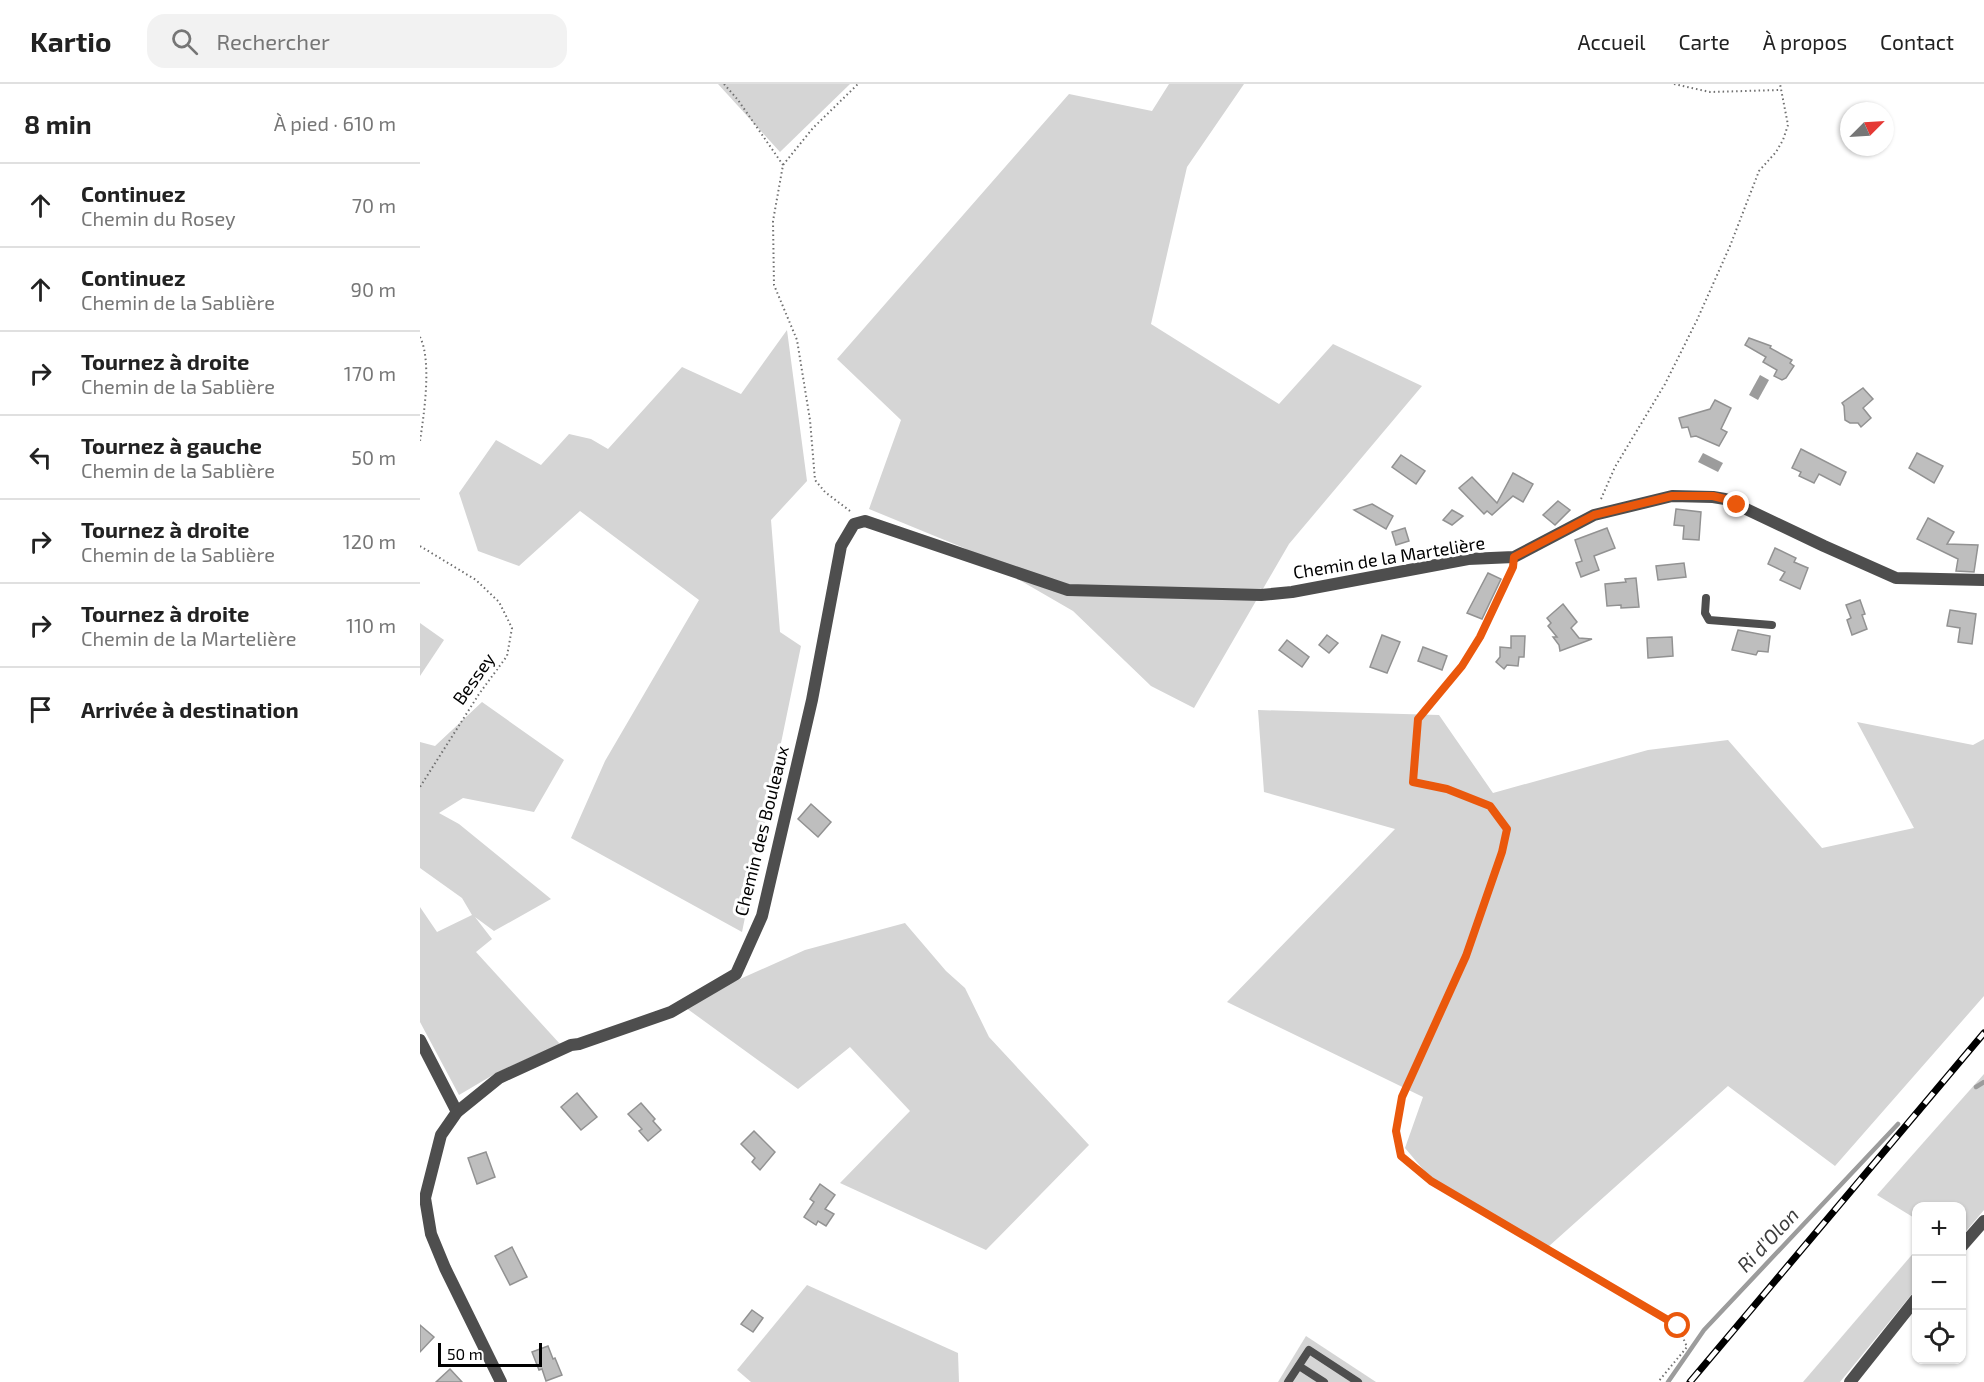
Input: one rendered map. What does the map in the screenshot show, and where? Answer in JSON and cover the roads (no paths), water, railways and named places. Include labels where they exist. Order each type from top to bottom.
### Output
[{"type":"street","name":"Chemin de la Martelière","points":[[859,523],[1068,590],[1261,595],[1292,592],[1468,559],[1514,557],[1594,515],[1672,496],[1713,496],[1725,499],[1896,578],[1984,580]]},
{"type":"street","name":"Chemin des Bouleaux","points":[[501,1382],[445,1268],[431,1234],[425,1198],[441,1135],[457,1112],[499,1078],[571,1045],[671,1012],[736,974],[762,916],[812,700],[841,546],[859,523]]},
{"type":"street","points":[[421,1044],[457,1112]]},
{"type":"street","points":[[1966,1241],[1984,1221]]},
{"type":"street","points":[[1850,1382],[1912,1305]]},
{"type":"lane","points":[[1706,598],[1705,613],[1709,620],[1772,626]]},
{"type":"lane","points":[[1288,1382],[1309,1350],[1348,1379],[1359,1382]]},
{"type":"lane","points":[[1299,1366],[1324,1382]]},
{"type":"waterway","name":"Ri d'Olon","points":[[1976,1087],[1984,1082]]},
{"type":"waterway","name":"Ri d'Olon","points":[[1668,1382],[1704,1330],[1898,1124]]},
{"type":"railway","points":[[1690,1382],[1984,1033]]}]
